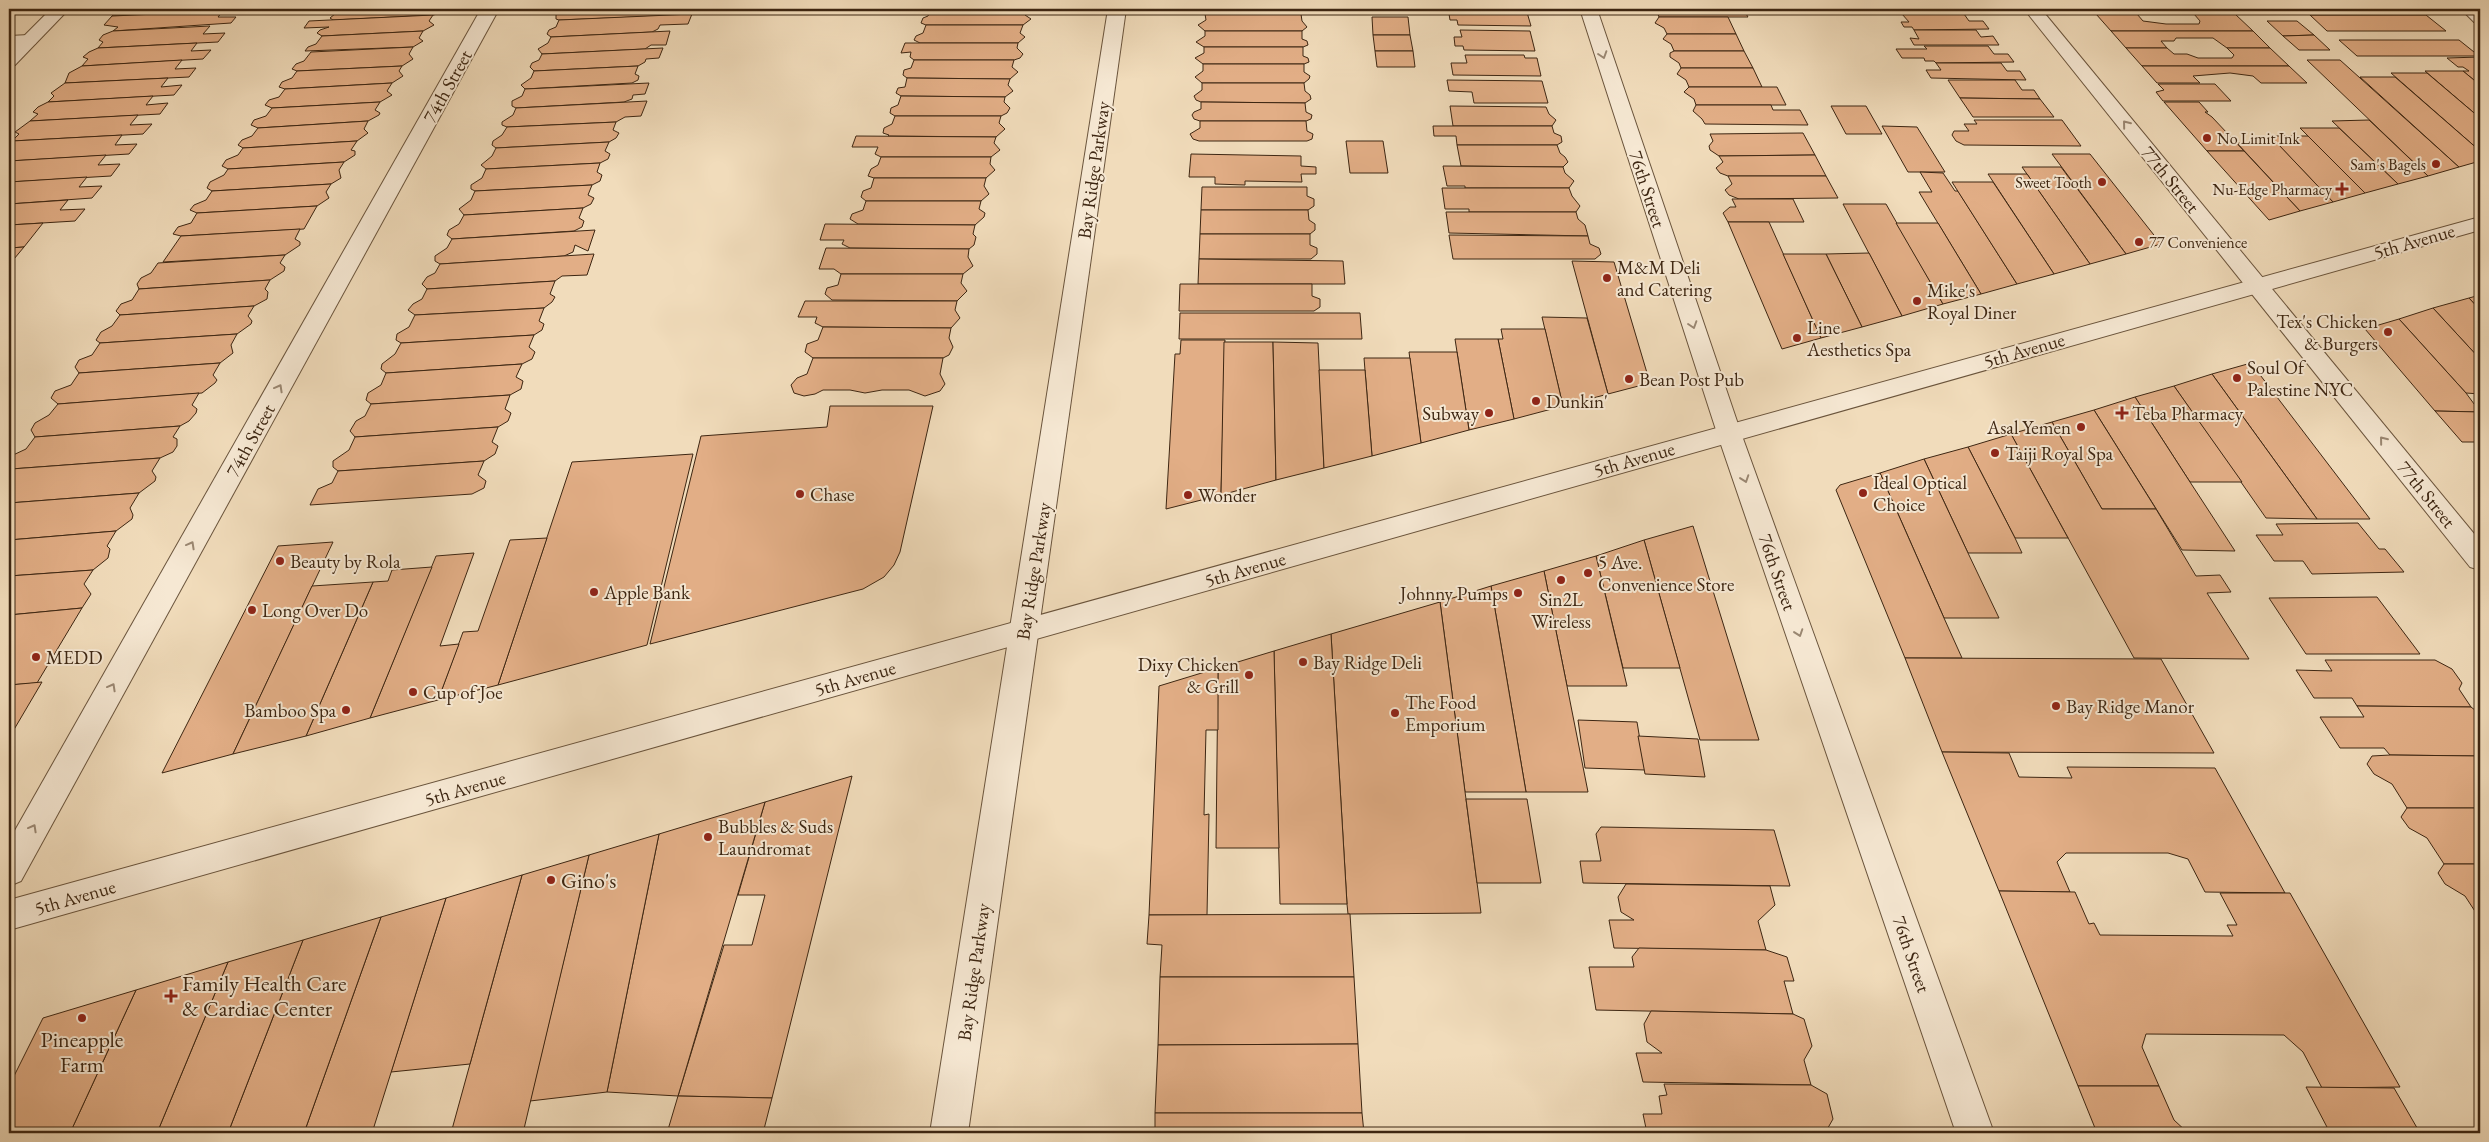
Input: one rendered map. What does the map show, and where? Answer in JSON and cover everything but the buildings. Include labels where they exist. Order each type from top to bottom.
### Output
[{"type":"street","points":[[9,61],[60,9]]},
{"type":"street","name":"74th Street","points":[[9,871],[490,9]]},
{"type":"street","name":"Bay Ridge Parkway","points":[[949,1133],[1117,9]]},
{"type":"street","name":"76th Street","points":[[1588,9],[1729,433],[1975,1133]]},
{"type":"street","name":"77th Street","points":[[2032,9],[2480,560]]},
{"type":"street","points":[[2469,9],[2480,18]]},
{"type":"street","points":[[9,41],[29,40]]},
{"type":"street","name":"5th Avenue","points":[[9,915],[2480,223]]},
{"type":"place","name":"No Limit Ink","points":[[2207,138]]},
{"type":"place","name":"Sam's Bagels","points":[[2436,164]]},
{"type":"place","name":"Sweet Tooth","points":[[2102,182]]},
{"type":"place","name":"Nu-Edge Pharmacy","points":[[2342,189]]},
{"type":"place","name":"77 Convenience","points":[[2139,242]]},
{"type":"place","name":"M&M Deli and Catering","points":[[1607,278]]},
{"type":"place","name":"Mike's Royal Diner","points":[[1917,301]]},
{"type":"place","name":"Tex's Chicken & Burgers","points":[[2388,332]]},
{"type":"place","name":"Line Aesthetics Spa","points":[[1797,338]]},
{"type":"place","name":"Soul Of Palestine NYC","points":[[2237,378]]},
{"type":"place","name":"Bean Post Pub","points":[[1629,379]]},
{"type":"place","name":"Dunkin'","points":[[1536,401]]},
{"type":"place","name":"Subway","points":[[1489,413]]},
{"type":"place","name":"Teba Pharmacy","points":[[2122,413]]},
{"type":"place","name":"Asal Yemen","points":[[2081,427]]},
{"type":"place","name":"Taiji Royal Spa","points":[[1995,453]]},
{"type":"place","name":"Ideal Optical Choice","points":[[1863,493]]},
{"type":"place","name":"Chase","points":[[800,494]]},
{"type":"place","name":"Wonder","points":[[1188,495]]},
{"type":"place","name":"Beauty by Rola","points":[[280,561]]},
{"type":"place","name":"5 Ave. Convenience Store","points":[[1588,573]]},
{"type":"place","name":"Sin2L Wireless","points":[[1561,580]]},
{"type":"place","name":"Apple Bank","points":[[594,592]]},
{"type":"place","name":"Johnny Pumps","points":[[1518,593]]},
{"type":"place","name":"Long Over Do","points":[[252,610]]},
{"type":"place","name":"MEDD","points":[[36,657]]},
{"type":"place","name":"Bay Ridge Deli","points":[[1303,662]]},
{"type":"place","name":"Dixy Chicken & Grill","points":[[1249,675]]},
{"type":"place","name":"Cup of Joe","points":[[413,692]]},
{"type":"place","name":"Bay Ridge Manor","points":[[2056,706]]},
{"type":"place","name":"Bamboo Spa","points":[[346,710]]},
{"type":"place","name":"The Food Emporium","points":[[1395,713]]},
{"type":"place","name":"Bubbles & Suds Laundromat","points":[[708,837]]},
{"type":"place","name":"Gino's","points":[[551,880]]},
{"type":"place","name":"Family Health Care & Cardiac Center","points":[[171,996]]},
{"type":"place","name":"Pineapple Farm","points":[[82,1018]]}]
